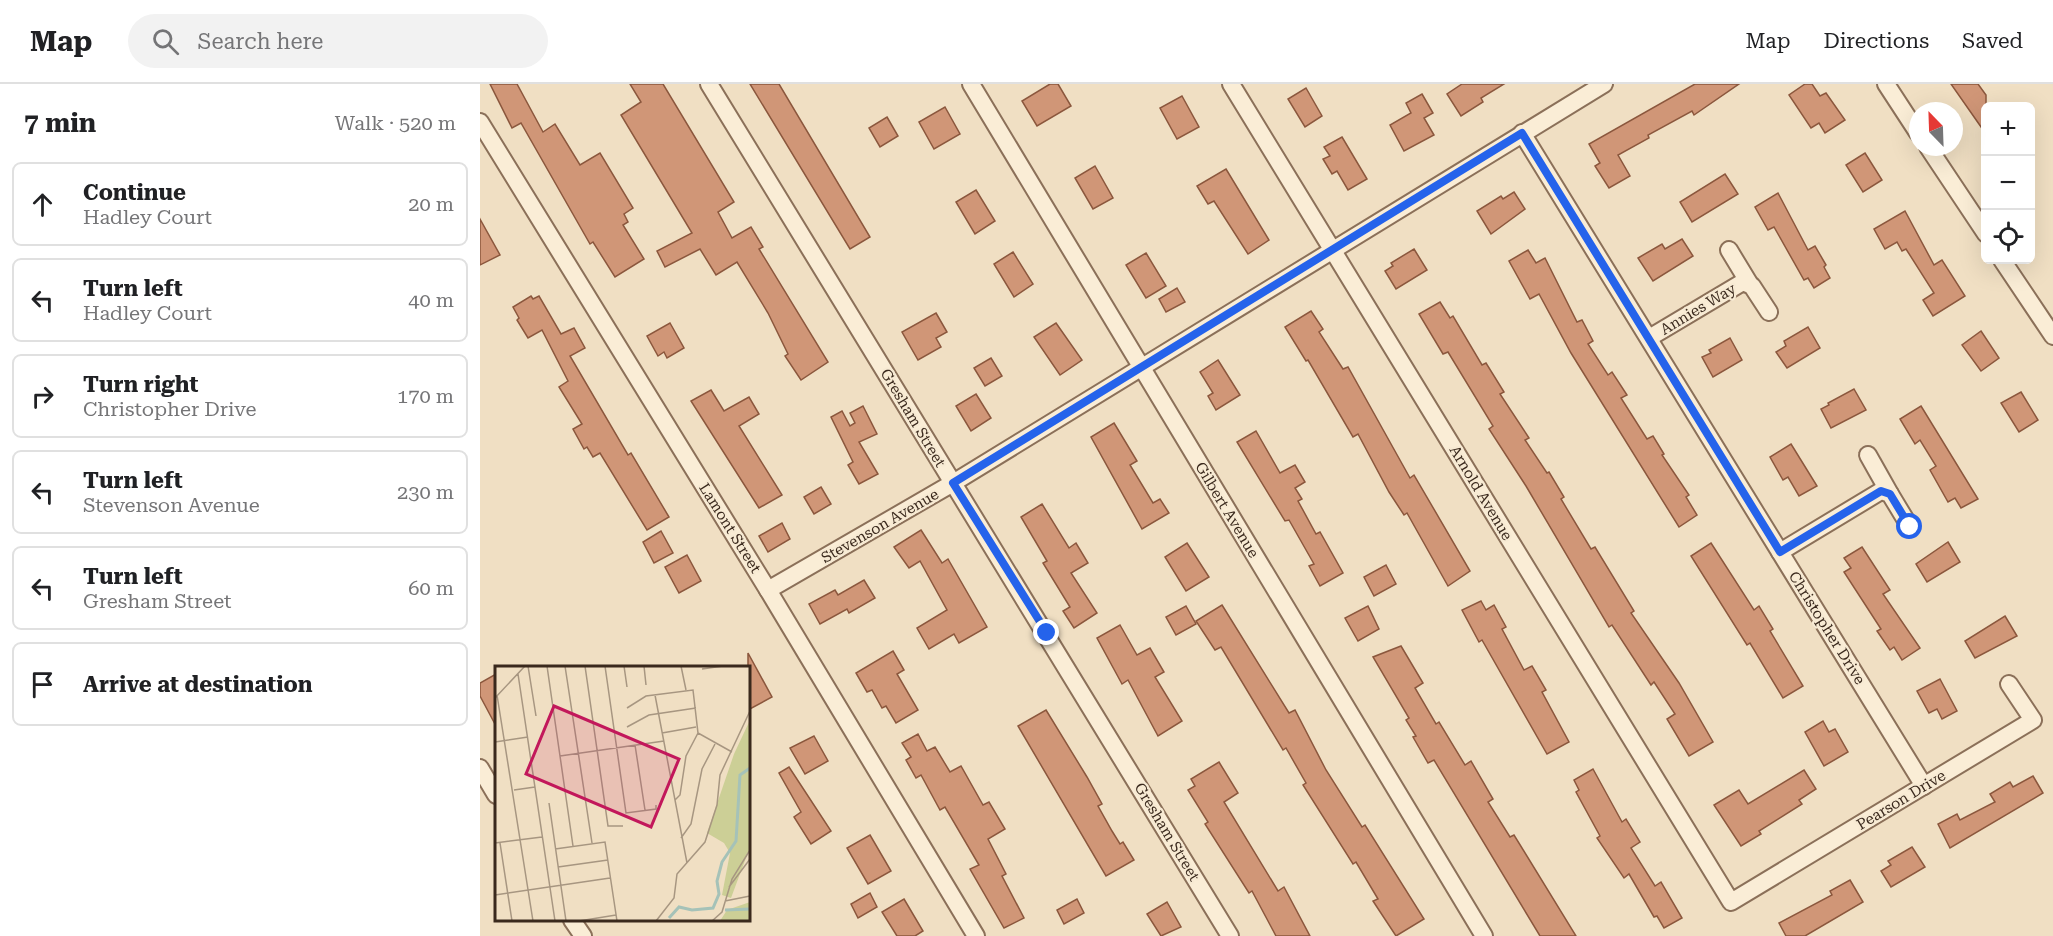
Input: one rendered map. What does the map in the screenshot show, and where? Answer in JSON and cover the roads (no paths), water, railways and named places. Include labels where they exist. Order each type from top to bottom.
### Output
[{"type":"street","name":"Gresham Street","points":[[709,84],[1230,936]]},
{"type":"street","name":"Gilbert Avenue","points":[[971,84],[1484,936]]},
{"type":"street","name":"Arnold Avenue","points":[[1231,84],[1731,902]]},
{"type":"street","name":"Stevenson Avenue","points":[[768,590],[953,483],[1604,84]]},
{"type":"street","points":[[1886,84],[1909,119]]},
{"type":"street","name":"Lamont Street","points":[[480,122],[768,590],[976,936]]},
{"type":"street","name":"Christopher Drive","points":[[1522,133],[1924,786]]},
{"type":"street","points":[[1934,156],[1981,226]]},
{"type":"street","name":"Annies Way","points":[[1729,250],[1769,312]]},
{"type":"street","points":[[2005,264],[2053,336]]},
{"type":"street","name":"Annies Way","points":[[1649,338],[1741,283],[1749,283]]},
{"type":"street","points":[[1868,455],[1910,527]]},
{"type":"street","points":[[1780,552],[1877,492],[1885,491],[1890,494]]},
{"type":"street","name":"Pearson Drive","points":[[1731,902],[2033,720],[2009,684]]},
{"type":"street","points":[[480,768],[495,793]]},
{"type":"street","points":[[573,921],[583,936]]}]
